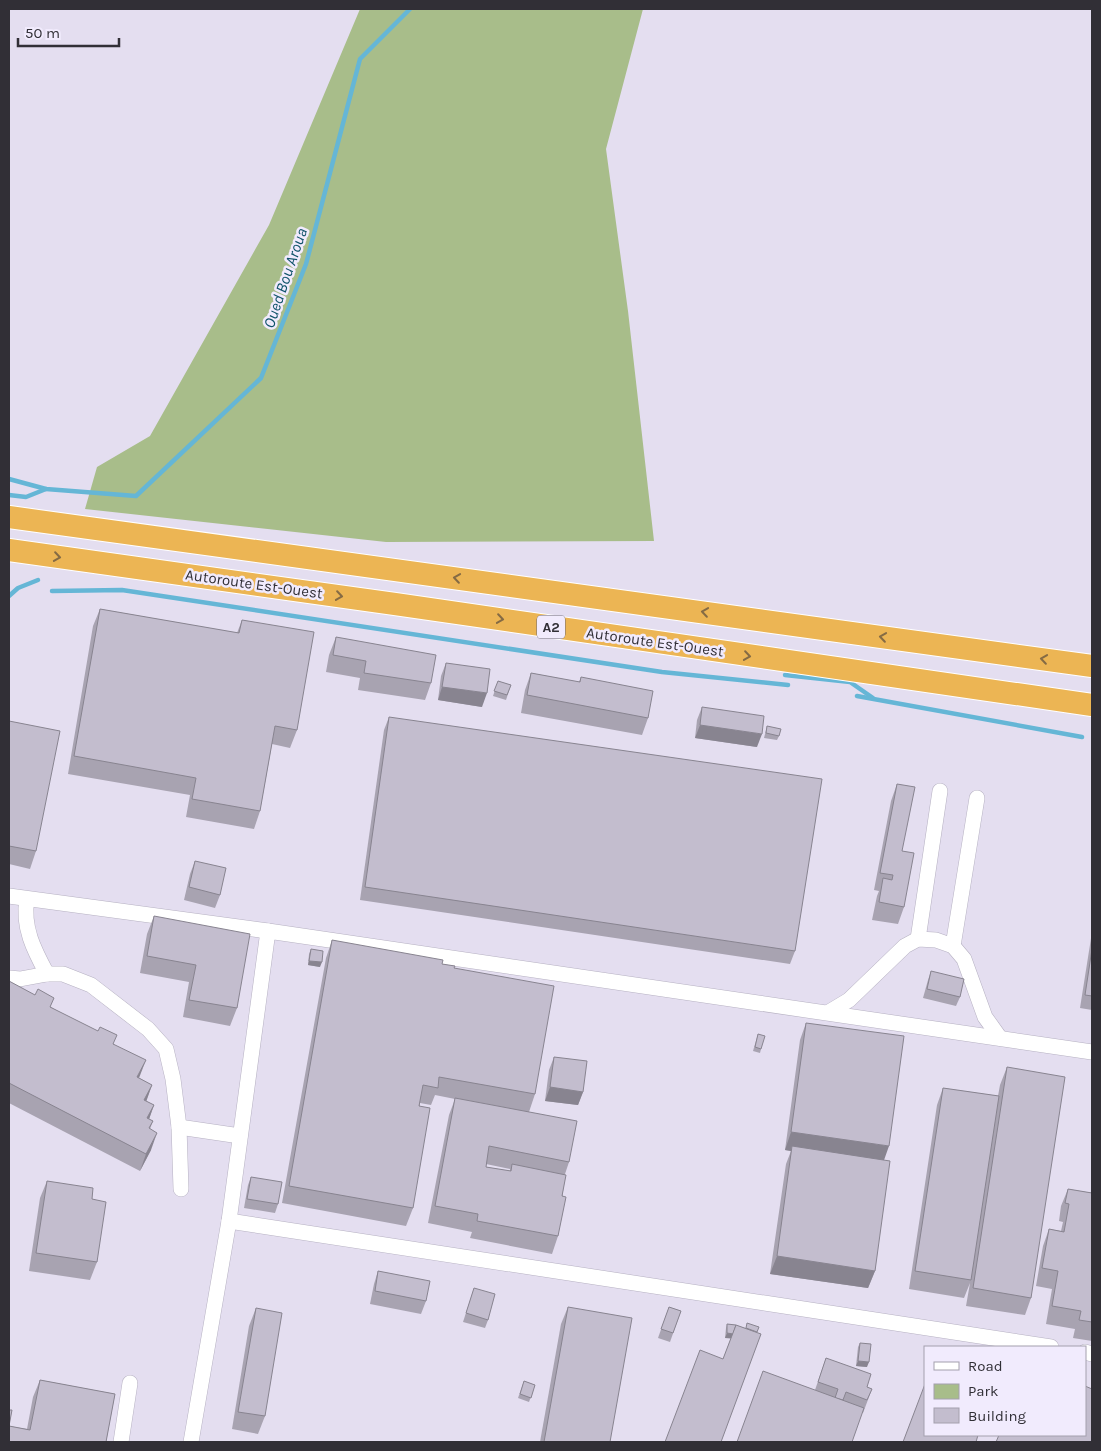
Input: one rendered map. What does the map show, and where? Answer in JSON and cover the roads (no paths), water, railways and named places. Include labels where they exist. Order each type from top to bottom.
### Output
[{"type":"highway","name":"A2","points":[[9,517],[1092,666]]},
{"type":"highway","name":"Autoroute Est-Ouest","points":[[9,550],[405,605],[1092,705]]},
{"type":"street","points":[[918,939],[940,791]]},
{"type":"street","points":[[953,946],[977,798]]},
{"type":"street","points":[[9,896],[268,930],[1092,1052]]},
{"type":"street","points":[[27,899],[24,914],[26,928],[35,952],[47,974]]},
{"type":"street","points":[[191,1442],[229,1221],[268,930]]},
{"type":"street","points":[[829,1012],[849,1000],[904,946],[918,939],[936,940],[953,946],[964,959],[985,1017],[1000,1038]]},
{"type":"street","points":[[9,978],[20,979],[47,974],[63,974],[91,985],[148,1029],[166,1048],[173,1079],[179,1127],[182,1189]]},
{"type":"street","points":[[179,1127],[240,1136]]},
{"type":"street","points":[[229,1221],[1044,1346]]},
{"type":"street","points":[[122,1442],[130,1382]]},
{"type":"waterway","name":"Oued Bou Aroua","points":[[9,479],[46,489],[136,496],[261,378],[306,264],[360,59],[410,9]]},
{"type":"waterway","points":[[9,495],[26,497],[46,489]]},
{"type":"waterway","points":[[9,596],[18,588],[38,580]]},
{"type":"waterway","points":[[52,591],[122,590],[662,672],[788,685]]},
{"type":"waterway","points":[[785,675],[850,682],[873,698]]},
{"type":"waterway","points":[[857,696],[1082,737]]}]
